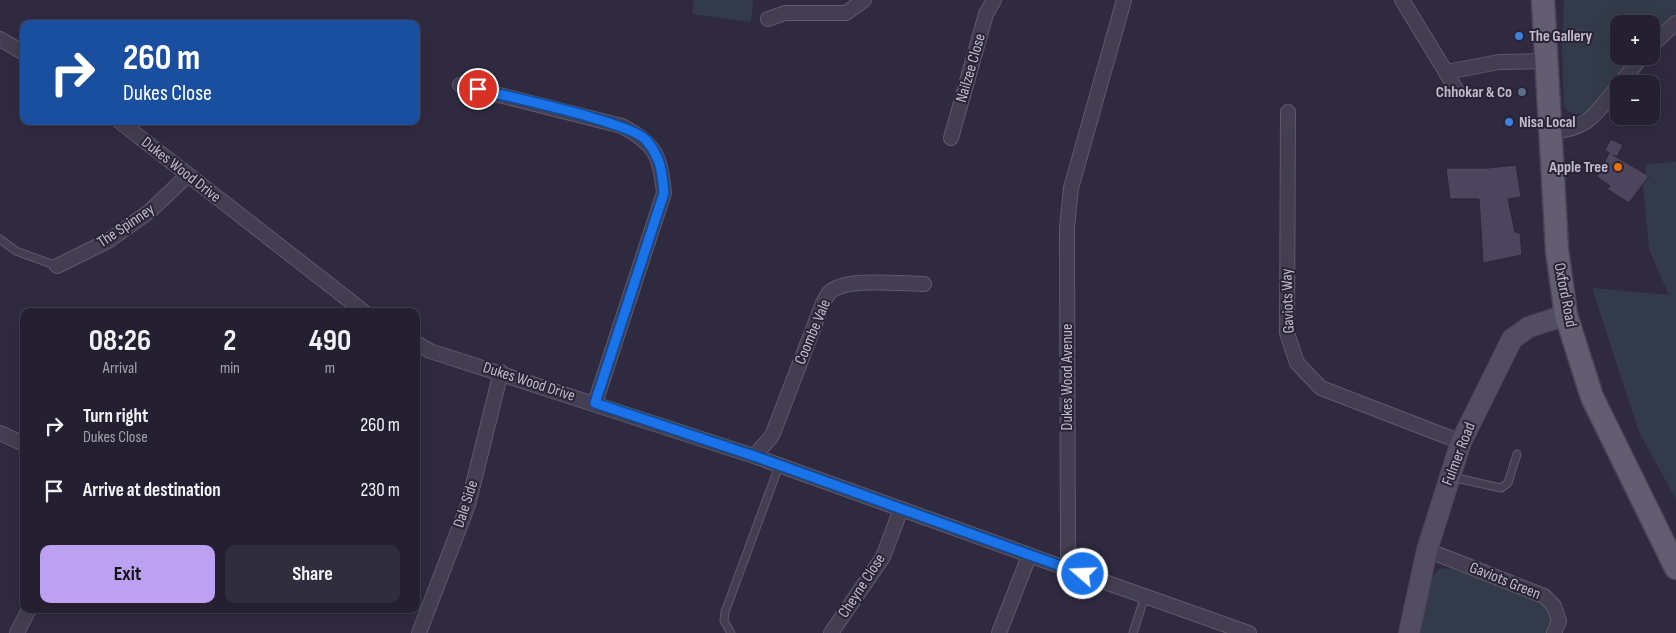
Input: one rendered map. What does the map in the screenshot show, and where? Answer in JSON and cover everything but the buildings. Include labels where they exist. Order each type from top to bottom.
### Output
[{"type":"main road","name":"Oxford Road","points":[[1543,0],[1557,250],[1566,315],[1592,397],[1676,568]]},
{"type":"street","points":[[768,19],[776,14],[785,13],[846,13],[864,0]]},
{"type":"street","name":"Nailzee Close","points":[[951,138],[986,14],[994,0]]},
{"type":"street","name":"Dukes Wood Avenue","points":[[1068,569],[1067,228],[1071,188],[1124,0]]},
{"type":"street","points":[[1402,0],[1457,91]]},
{"type":"street","points":[[1660,38],[1676,23]]},
{"type":"street","points":[[0,39],[20,51]]},
{"type":"street","points":[[1446,72],[1499,62],[1546,61]]},
{"type":"street","points":[[1626,75],[1635,65]]},
{"type":"street","points":[[460,85],[622,126],[645,139],[661,163],[664,193],[595,403]]},
{"type":"street","points":[[1550,132],[1569,130],[1590,121],[1610,95]]},
{"type":"street","name":"Gaviots Way","points":[[1288,112],[1287,333],[1297,363],[1321,388],[1461,442]]},
{"type":"street","name":"Dukes Wood Drive","points":[[124,125],[359,308]]},
{"type":"street","name":"The Spinney","points":[[56,266],[108,241],[150,211],[188,175]]},
{"type":"street","name":"Coombe Vale","points":[[754,456],[772,436],[823,303],[830,292],[843,286],[859,284],[924,284]]},
{"type":"street","name":"Fulmer Road","points":[[1409,633],[1426,550],[1461,442],[1512,339],[1529,327],[1566,315]]},
{"type":"street","name":"Dukes Wood Drive","points":[[420,345],[430,350],[754,456],[1068,569]]},
{"type":"street","name":"Dale Side","points":[[419,633],[422,606],[468,505],[501,372]]},
{"type":"street","points":[[0,433],[20,442]]},
{"type":"street","name":"Cheyne Close","points":[[831,633],[883,557],[901,509]]},
{"type":"street","name":"Gaviots Green","points":[[1426,550],[1544,596],[1554,606],[1559,622],[1554,633]]},
{"type":"street","points":[[999,633],[1029,556]]},
{"type":"street","points":[[1068,569],[1249,633]]},
{"type":"street","points":[[17,633],[27,613]]},
{"type":"lane","points":[[0,239],[16,251],[56,266]]},
{"type":"lane","points":[[1449,476],[1501,488],[1508,483],[1517,454]]},
{"type":"lane","points":[[731,633],[724,621],[725,612],[779,466]]},
{"type":"lane","points":[[1133,633],[1145,596]]},
{"type":"shaded area","points":[[694,0],[753,0],[751,22],[692,14]]},
{"type":"shaded area","points":[[1564,0],[1676,0],[1676,15],[1660,30],[1660,15],[1610,15],[1610,65],[1627,65],[1619,75],[1610,75],[1610,87],[1593,108],[1583,114],[1572,113],[1564,107],[1562,47]]},
{"type":"shaded area","points":[[1676,162],[1676,499],[1639,432],[1592,288],[1669,295],[1649,249],[1643,184],[1647,164]]},
{"type":"shaded area","points":[[1449,568],[1544,601],[1553,621],[1549,633],[1417,633],[1432,578],[1439,569]]},
{"type":"place","name":"The Gallery","points":[[1519,36]]},
{"type":"place","name":"Chhokar & Co","points":[[1522,92]]},
{"type":"place","name":"Nisa Local","points":[[1509,122]]},
{"type":"place","name":"Apple Tree","points":[[1618,167]]},
{"type":"route","points":[[478,89],[622,126],[645,139],[661,163],[664,193],[595,403],[754,456],[1083,574]]}]
